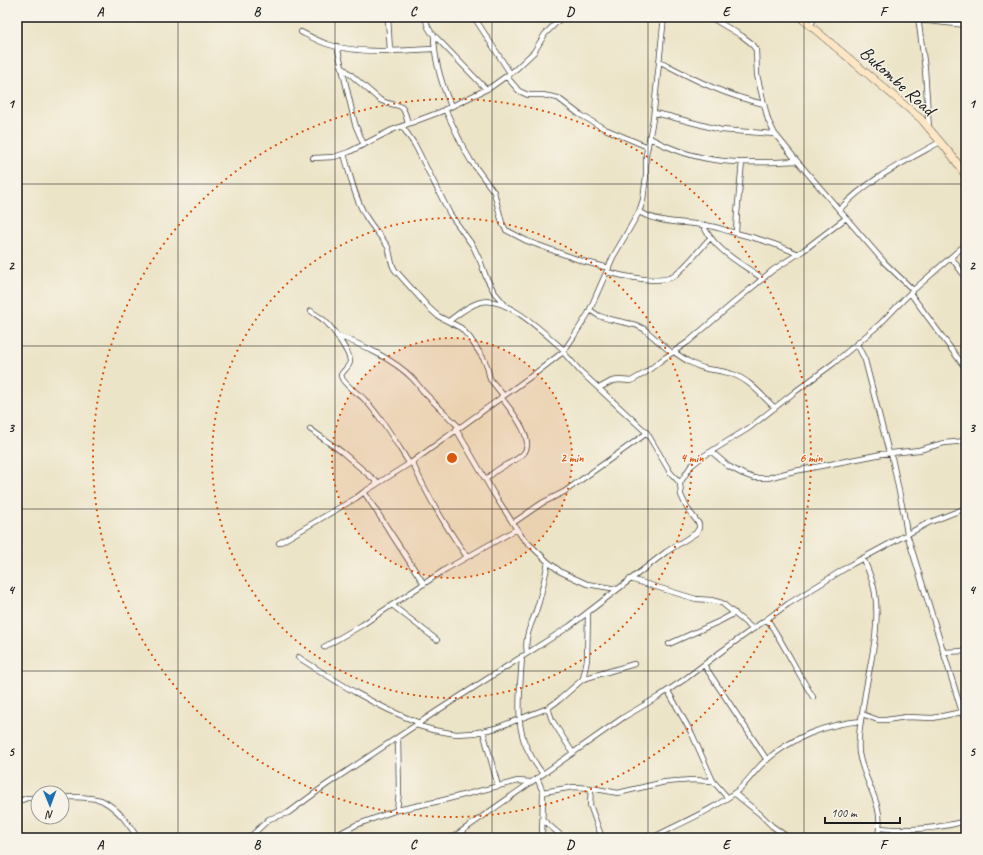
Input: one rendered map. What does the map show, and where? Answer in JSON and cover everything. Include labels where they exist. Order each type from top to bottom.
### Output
[{"type":"main road","name":"Bukombe Road","points":[[800,17],[921,119],[953,157],[966,176]]},
{"type":"street","points":[[388,17],[390,51]]},
{"type":"street","points":[[425,17],[428,27],[434,35],[486,89]]},
{"type":"street","points":[[474,17],[519,91],[528,95],[543,95],[558,98],[579,114],[600,126],[648,147]]},
{"type":"street","points":[[313,158],[344,154],[402,126],[445,109],[486,89],[508,75],[534,52],[545,34],[562,17]]},
{"type":"street","points":[[279,543],[356,498],[410,463],[537,372],[563,351],[574,336],[590,310],[613,258],[639,212],[645,194],[646,155],[654,113],[664,17]]},
{"type":"street","points":[[710,17],[742,36],[750,42],[756,50],[757,75],[768,120],[775,134],[911,292],[966,369]]},
{"type":"street","points":[[811,26],[814,17]]},
{"type":"street","points":[[929,129],[928,94],[919,19],[966,25]]},
{"type":"street","points":[[301,32],[326,44],[363,50],[390,51],[434,49]]},
{"type":"street","points":[[434,35],[434,49],[439,75],[450,106]]},
{"type":"street","points":[[337,46],[355,124],[364,145]]},
{"type":"street","points":[[659,61],[691,79],[716,90],[764,104]]},
{"type":"street","points":[[342,67],[380,100],[388,104],[399,105],[402,107],[408,124]]},
{"type":"street","points":[[445,109],[471,161],[494,192],[502,223],[506,230],[534,244],[608,270],[646,279],[667,279],[678,272],[710,238]]},
{"type":"street","points":[[654,113],[721,130],[775,134]]},
{"type":"street","points":[[402,126],[415,145],[450,214],[473,246],[494,292],[505,305],[518,313],[563,351],[580,372],[647,433],[670,472],[680,484]]},
{"type":"street","points":[[650,138],[667,148],[691,156],[710,160],[742,162],[797,161]]},
{"type":"street","points":[[839,210],[852,196],[870,182],[940,142]]},
{"type":"street","points":[[344,154],[358,199],[365,215],[387,247],[392,265],[415,294],[429,308],[438,316],[461,328],[470,338],[487,366],[490,379],[525,432],[527,443],[526,451],[486,479]]},
{"type":"street","points":[[736,233],[742,162]]},
{"type":"street","points":[[639,212],[664,222],[703,225],[736,233],[780,246],[798,254]]},
{"type":"street","points":[[599,388],[612,381],[631,381],[645,374],[688,342],[762,279],[846,218]]},
{"type":"street","points":[[703,225],[710,238],[721,250],[762,279]]},
{"type":"street","points":[[249,838],[269,819],[288,813],[326,785],[398,737],[570,626],[630,579],[696,533],[698,531],[698,521],[687,508],[681,495],[680,484],[690,466],[750,428],[834,363],[880,324],[911,292],[966,244]]},
{"type":"street","points":[[951,257],[966,278]]},
{"type":"street","points":[[448,321],[480,302],[487,301],[505,305]]},
{"type":"street","points":[[590,310],[599,316],[640,327],[673,352],[697,366],[732,374],[741,378],[756,389],[775,408]]},
{"type":"street","points":[[311,311],[326,322],[337,336],[348,355],[350,361],[343,371],[341,379],[355,390],[379,416],[410,463],[450,534],[467,557]]},
{"type":"street","points":[[337,336],[374,352],[413,378],[458,428],[486,479],[522,537],[548,562],[561,572],[587,584],[617,589]]},
{"type":"street","points":[[856,344],[865,360],[890,453],[904,516],[906,534],[966,725]]},
{"type":"street","points":[[310,429],[342,452],[378,483]]},
{"type":"street","points":[[513,523],[542,503],[564,492],[647,433]]},
{"type":"street","points":[[712,452],[728,466],[743,474],[754,478],[768,478],[790,472],[890,453],[919,450],[944,443],[966,441]]},
{"type":"street","points":[[364,492],[424,584]]},
{"type":"street","points":[[452,838],[624,717],[668,690],[767,619],[822,583],[906,534],[928,523],[966,508]]},
{"type":"street","points":[[324,647],[346,636],[467,557],[517,529]]},
{"type":"street","points":[[864,558],[875,593],[877,618],[872,660],[861,721],[859,754],[871,790],[878,804],[879,828],[877,838]]},
{"type":"street","points":[[527,653],[527,635],[538,607],[548,562]]},
{"type":"street","points":[[630,579],[696,599],[711,600],[722,603],[753,629]]},
{"type":"street","points":[[392,605],[437,640]]},
{"type":"street","points":[[583,679],[587,660],[588,612]]},
{"type":"street","points":[[669,644],[735,613]]},
{"type":"street","points":[[767,619],[788,652],[799,676],[813,697]]},
{"type":"street","points":[[943,652],[966,651]]},
{"type":"street","points":[[522,656],[521,731],[526,748],[532,760],[543,774]]},
{"type":"street","points":[[298,657],[366,699],[433,730],[456,734],[496,728],[548,708],[583,679],[634,664]]},
{"type":"street","points":[[704,665],[767,760]]},
{"type":"street","points":[[668,690],[692,734],[713,781],[727,797]]},
{"type":"street","points":[[548,708],[552,720],[573,753]]},
{"type":"street","points":[[862,714],[878,720],[886,720],[906,717],[933,718],[962,712]]},
{"type":"street","points":[[652,838],[734,793],[767,760],[790,744],[823,728],[861,721]]},
{"type":"street","points":[[483,731],[498,786]]},
{"type":"street","points":[[397,810],[399,794],[398,737]]},
{"type":"street","points":[[537,778],[543,792],[542,838]]},
{"type":"street","points":[[543,792],[574,787],[591,788],[618,793],[665,782],[692,780],[713,781]]},
{"type":"street","points":[[331,838],[363,822],[397,810],[518,781],[530,782]]},
{"type":"street","points":[[591,788],[590,806],[602,838]]},
{"type":"street","points":[[734,793],[788,838]]},
{"type":"street","points":[[70,797],[102,800],[125,818],[139,838]]},
{"type":"street","points":[[17,802],[30,798]]},
{"type":"street","points":[[543,820],[564,838]]},
{"type":"street","points":[[879,828],[909,830],[928,829],[966,821]]}]
